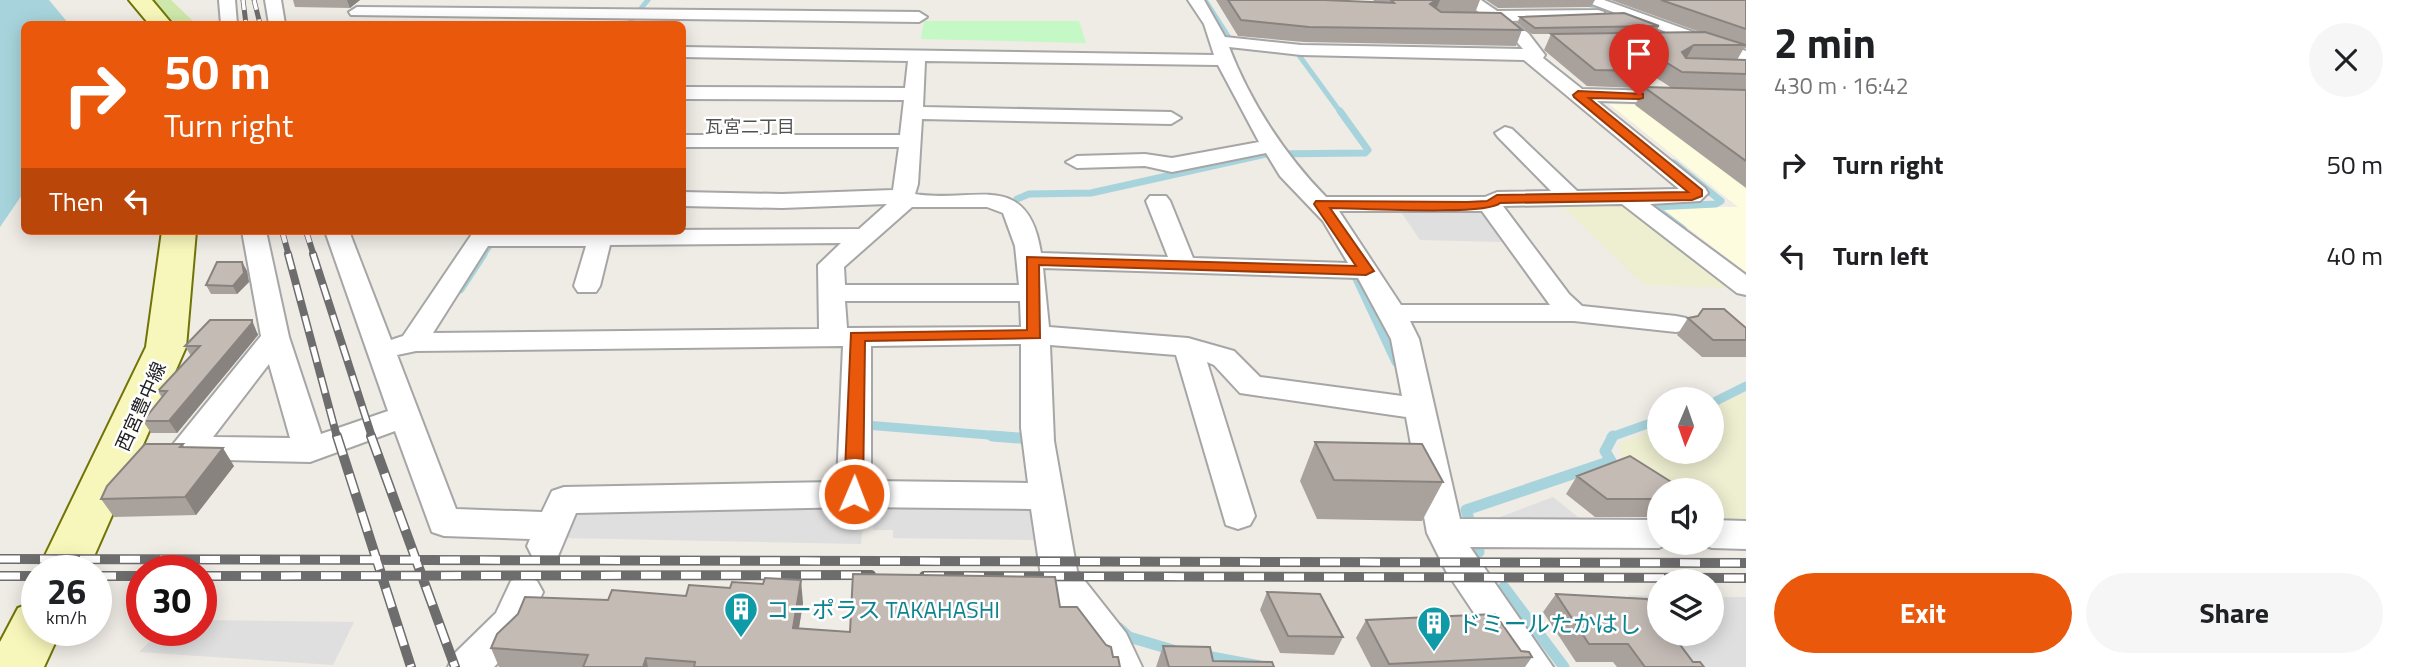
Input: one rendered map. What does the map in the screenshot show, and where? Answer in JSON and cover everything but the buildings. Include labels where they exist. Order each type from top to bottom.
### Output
[{"type":"main road","points":[[140,0],[158,21]]},
{"type":"main road","name":"西宮豊中線","points":[[74,555],[155,447],[180,235]]},
{"type":"main road","points":[[16,667],[26,646]]},
{"type":"street","points":[[227,0],[229,21]]},
{"type":"street","points":[[273,0],[276,21]]},
{"type":"street","points":[[346,21],[375,0]]},
{"type":"street","points":[[625,19],[641,0]]},
{"type":"street","points":[[854,494],[845,336],[831,293],[831,265],[903,203],[915,103],[914,53],[920,0]]},
{"type":"street","points":[[1196,0],[1272,146],[1288,171],[1321,204],[1392,313],[1405,339],[1446,533],[1469,577],[1533,667]]},
{"type":"street","points":[[1321,204],[1491,204],[1497,199],[1692,196],[1697,193],[1527,48],[1498,18],[1471,0]]},
{"type":"street","points":[[1589,0],[1692,41],[1746,57]]},
{"type":"street","points":[[1475,20],[1619,13],[1650,7]]},
{"type":"street","points":[[357,12],[625,19],[919,18]]},
{"type":"street","points":[[1658,42],[1692,41]]},
{"type":"street","points":[[686,52],[794,47],[914,53],[1301,50],[1411,55],[1527,48],[1553,42]]},
{"type":"street","points":[[1722,69],[1746,69]]},
{"type":"street","points":[[1640,78],[1667,97]]},
{"type":"street","points":[[686,93],[915,103],[1025,112],[1136,114],[1171,118]]},
{"type":"street","points":[[1582,95],[1746,99]]},
{"type":"street","points":[[1505,133],[1571,198]]},
{"type":"street","points":[[686,141],[911,141]]},
{"type":"street","points":[[1077,162],[1145,160],[1172,165],[1272,146]]},
{"type":"street","points":[[686,199],[782,201],[902,197],[917,203],[988,201],[1012,208],[1025,231],[1032,260],[1035,400],[1060,576],[1089,622],[1119,652],[1122,667]]},
{"type":"street","points":[[1627,197],[1746,287]]},
{"type":"street","points":[[1158,201],[1184,266]]},
{"type":"street","points":[[1491,204],[1496,216],[1522,245],[1553,291],[1574,313]]},
{"type":"street","points":[[255,235],[275,337],[310,450]]},
{"type":"street","points":[[338,235],[444,522],[550,536],[564,500],[854,494],[1047,496]]},
{"type":"street","points":[[413,342],[484,235],[600,238],[864,236]]},
{"type":"street","points":[[587,286],[600,238]]},
{"type":"street","points":[[1032,260],[1366,271]]},
{"type":"street","points":[[831,293],[1031,293]]},
{"type":"street","points":[[1392,313],[1574,313],[1676,324]]},
{"type":"street","points":[[382,354],[413,342],[1035,334],[1188,347],[1224,358],[1251,386],[1420,410]]},
{"type":"street","points":[[155,447],[275,337]]},
{"type":"street","points":[[1188,347],[1238,516]]},
{"type":"street","points":[[155,447],[310,450],[405,416]]},
{"type":"street","points":[[1446,533],[1647,534]]},
{"type":"street","points":[[1724,534],[1746,535]]},
{"type":"street","points":[[468,667],[510,624],[524,592]]},
{"type":"shaded area","points":[[1609,104],[1746,108],[1746,272],[1664,210],[1665,207],[1738,207]]},
{"type":"shaded area","points":[[1401,212],[1481,213],[1502,242],[1420,240]]},
{"type":"shaded area","points":[[1553,497],[1589,526],[1482,524]]},
{"type":"shaded area","points":[[875,503],[1036,506],[1040,540],[893,538],[893,530],[873,530]]},
{"type":"shaded area","points":[[865,505],[861,544],[564,538],[575,507]]},
{"type":"shaded area","points":[[1628,595],[1647,596],[1647,618]]},
{"type":"shaded area","points":[[1724,597],[1746,597],[1746,667],[1686,667],[1669,646],[1724,646]]},
{"type":"shaded area","points":[[217,620],[354,622],[333,665],[139,652],[145,646],[217,646]]},
{"type":"green space","points":[[149,0],[171,0],[193,21],[169,21]]},
{"type":"green space","points":[[924,21],[1079,21],[1086,43],[921,39]]},
{"type":"green space","points":[[1628,206],[1735,288],[1644,285],[1563,207]]},
{"type":"green space","points":[[1746,393],[1746,526],[1724,525],[1724,478],[1651,478],[1622,459],[1619,443],[1647,432],[1647,464],[1724,464],[1724,402]]},
{"type":"water","points":[[0,0],[49,0],[66,21],[21,21],[21,196],[0,227]]},
{"type":"waterway","points":[[630,21],[648,0]]},
{"type":"waterway","points":[[1205,0],[1230,39],[1238,41]]},
{"type":"waterway","points":[[1577,0],[1623,17]]},
{"type":"waterway","points":[[1293,47],[1341,113]]},
{"type":"waterway","points":[[1017,199],[1029,194],[1091,193],[1266,154],[1365,153],[1368,150],[1340,111]]},
{"type":"waterway","points":[[1674,163],[1721,201],[1716,204],[1654,207],[1683,229]]},
{"type":"waterway","points":[[482,256],[495,237]]},
{"type":"waterway","points":[[460,289],[483,254]]},
{"type":"waterway","points":[[1353,270],[1396,362]]},
{"type":"waterway","points":[[1724,397],[1746,386]]},
{"type":"waterway","points":[[866,420],[866,425],[1013,437]]},
{"type":"waterway","points":[[1613,436],[1647,424]]},
{"type":"waterway","points":[[992,436],[1032,439]]},
{"type":"waterway","points":[[1479,552],[1466,510],[1611,461],[1605,451],[1613,436]]},
{"type":"waterway","points":[[1504,587],[1564,667]]},
{"type":"waterway","points":[[1119,628],[1129,637],[1173,650]]},
{"type":"waterway","points":[[1201,655],[1265,667]]},
{"type":"railway","points":[[243,0],[246,21]]},
{"type":"railway","points":[[254,0],[259,21]]},
{"type":"railway","points":[[283,235],[289,256]]},
{"type":"railway","points":[[307,235],[314,256]]},
{"type":"railway","points":[[288,254],[337,437]]},
{"type":"railway","points":[[313,254],[372,437]]},
{"type":"railway","points":[[337,436],[377,560]]},
{"type":"railway","points":[[371,436],[416,560]]},
{"type":"railway","points":[[0,559],[377,560]]},
{"type":"railway","points":[[377,560],[416,560]]},
{"type":"railway","points":[[377,560],[382,576]]},
{"type":"railway","points":[[416,560],[1746,563]]},
{"type":"railway","points":[[416,560],[422,576]]},
{"type":"railway","points":[[422,576],[871,575]]},
{"type":"railway","points":[[0,576],[21,576]]},
{"type":"railway","points":[[112,576],[126,576]]},
{"type":"railway","points":[[217,576],[382,576]]},
{"type":"railway","points":[[382,576],[411,667]]},
{"type":"railway","points":[[382,576],[422,576]]},
{"type":"railway","points":[[422,576],[455,667]]},
{"type":"railway","points":[[924,576],[1746,578]]},
{"type":"place","name":"コーポラス TAKAHASHI","points":[[741,639]]},
{"type":"place","name":"ドミールたかはし","points":[[1434,653]]},
{"type":"district","name":"瓦宮二丁目","points":[[750,126]]},
{"type":"route","points":[[854,494],[857,336],[1035,334],[1031,293],[1032,260],[1366,271],[1321,204],[1467,206],[1491,204],[1497,199],[1692,196],[1697,193],[1578,95],[1639,96]]}]
